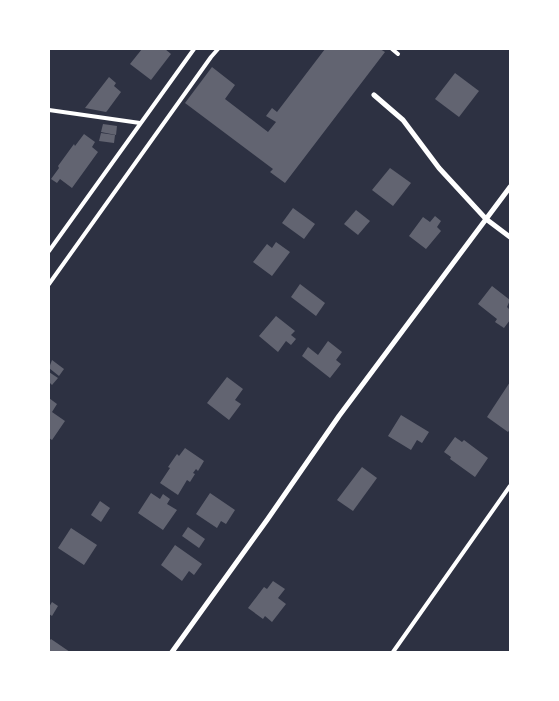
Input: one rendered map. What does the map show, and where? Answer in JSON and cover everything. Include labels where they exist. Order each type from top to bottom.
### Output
[{"type":"street","points":[[374,95],[403,120],[439,168],[486,219],[510,237]]},
{"type":"street","points":[[172,652],[339,416],[510,187]]},
{"type":"lane","points":[[49,251],[194,49]]},
{"type":"lane","points":[[49,284],[218,49]]},
{"type":"lane","points":[[392,49],[398,54]]},
{"type":"lane","points":[[49,110],[140,123]]},
{"type":"lane","points":[[393,652],[510,486]]},
{"type":"building","points":[[142,49],[165,49],[171,54],[151,80],[130,64]]},
{"type":"building","points":[[325,49],[380,49],[385,52],[285,183],[270,172],[273,169],[185,103],[212,67],[235,85],[225,99],[268,132],[276,122],[266,116],[272,108],[277,112]]},
{"type":"building","points":[[455,73],[479,91],[459,117],[435,99]]},
{"type":"building","points":[[109,77],[116,83],[114,86],[121,92],[107,111],[85,108]]},
{"type":"building","points":[[103,124],[117,126],[116,135],[101,132]]},
{"type":"building","points":[[101,133],[115,135],[114,143],[99,141]]},
{"type":"building","points":[[84,134],[95,142],[92,147],[98,152],[72,188],[60,179],[57,183],[51,179],[59,168],[58,166]]},
{"type":"building","points":[[390,168],[411,183],[393,206],[372,190]]},
{"type":"building","points":[[293,208],[315,224],[304,239],[282,223]]},
{"type":"building","points":[[356,210],[370,221],[358,235],[344,224]]},
{"type":"building","points":[[435,216],[441,221],[437,227],[441,231],[426,249],[409,236],[423,217],[430,222]]},
{"type":"building","points":[[276,242],[290,252],[272,276],[253,262],[267,244],[272,248]]},
{"type":"building","points":[[300,284],[325,303],[316,316],[291,297]]},
{"type":"building","points":[[492,286],[510,300],[507,307],[510,310],[510,320],[504,328],[495,322],[497,319],[478,304]]},
{"type":"building","points":[[276,316],[295,331],[291,335],[296,339],[291,345],[286,341],[278,352],[259,336]]},
{"type":"building","points":[[328,341],[342,352],[336,360],[341,364],[330,378],[302,356],[308,347],[318,355]]},
{"type":"building","points":[[52,360],[64,369],[59,376],[49,368]]},
{"type":"building","points":[[49,372],[58,378],[52,385],[49,382]]},
{"type":"building","points":[[227,377],[243,389],[235,400],[241,404],[229,420],[207,403]]},
{"type":"building","points":[[510,382],[510,429],[508,432],[487,417]]},
{"type":"building","points":[[49,398],[57,404],[52,412],[65,421],[52,440],[49,438]]},
{"type":"building","points":[[401,415],[429,432],[422,443],[417,440],[411,450],[388,436]]},
{"type":"building","points":[[455,437],[462,442],[464,440],[488,458],[475,477],[450,459],[451,457],[444,452]]},
{"type":"building","points":[[185,448],[204,461],[198,471],[196,469],[193,473],[195,474],[190,482],[187,480],[178,495],[160,483],[177,454],[179,456]]},
{"type":"building","points":[[362,467],[377,478],[353,511],[337,500]]},
{"type":"building","points":[[151,493],[160,499],[163,494],[170,499],[167,504],[177,510],[163,530],[138,513]]},
{"type":"building","points":[[210,493],[235,510],[226,524],[221,521],[217,528],[196,514]]},
{"type":"building","points":[[100,501],[110,508],[101,522],[91,515]]},
{"type":"building","points":[[188,527],[205,539],[199,548],[182,536]]},
{"type":"building","points":[[71,528],[97,545],[84,565],[58,548]]},
{"type":"building","points":[[175,545],[202,564],[194,575],[189,571],[182,581],[161,565]]},
{"type":"building","points":[[273,581],[285,589],[278,598],[286,604],[272,622],[265,616],[263,619],[248,608],[264,587],[267,589]]},
{"type":"building","points":[[52,602],[58,606],[52,616],[49,614],[49,607]]},
{"type":"building","points":[[51,639],[70,652],[49,652],[49,641]]}]
